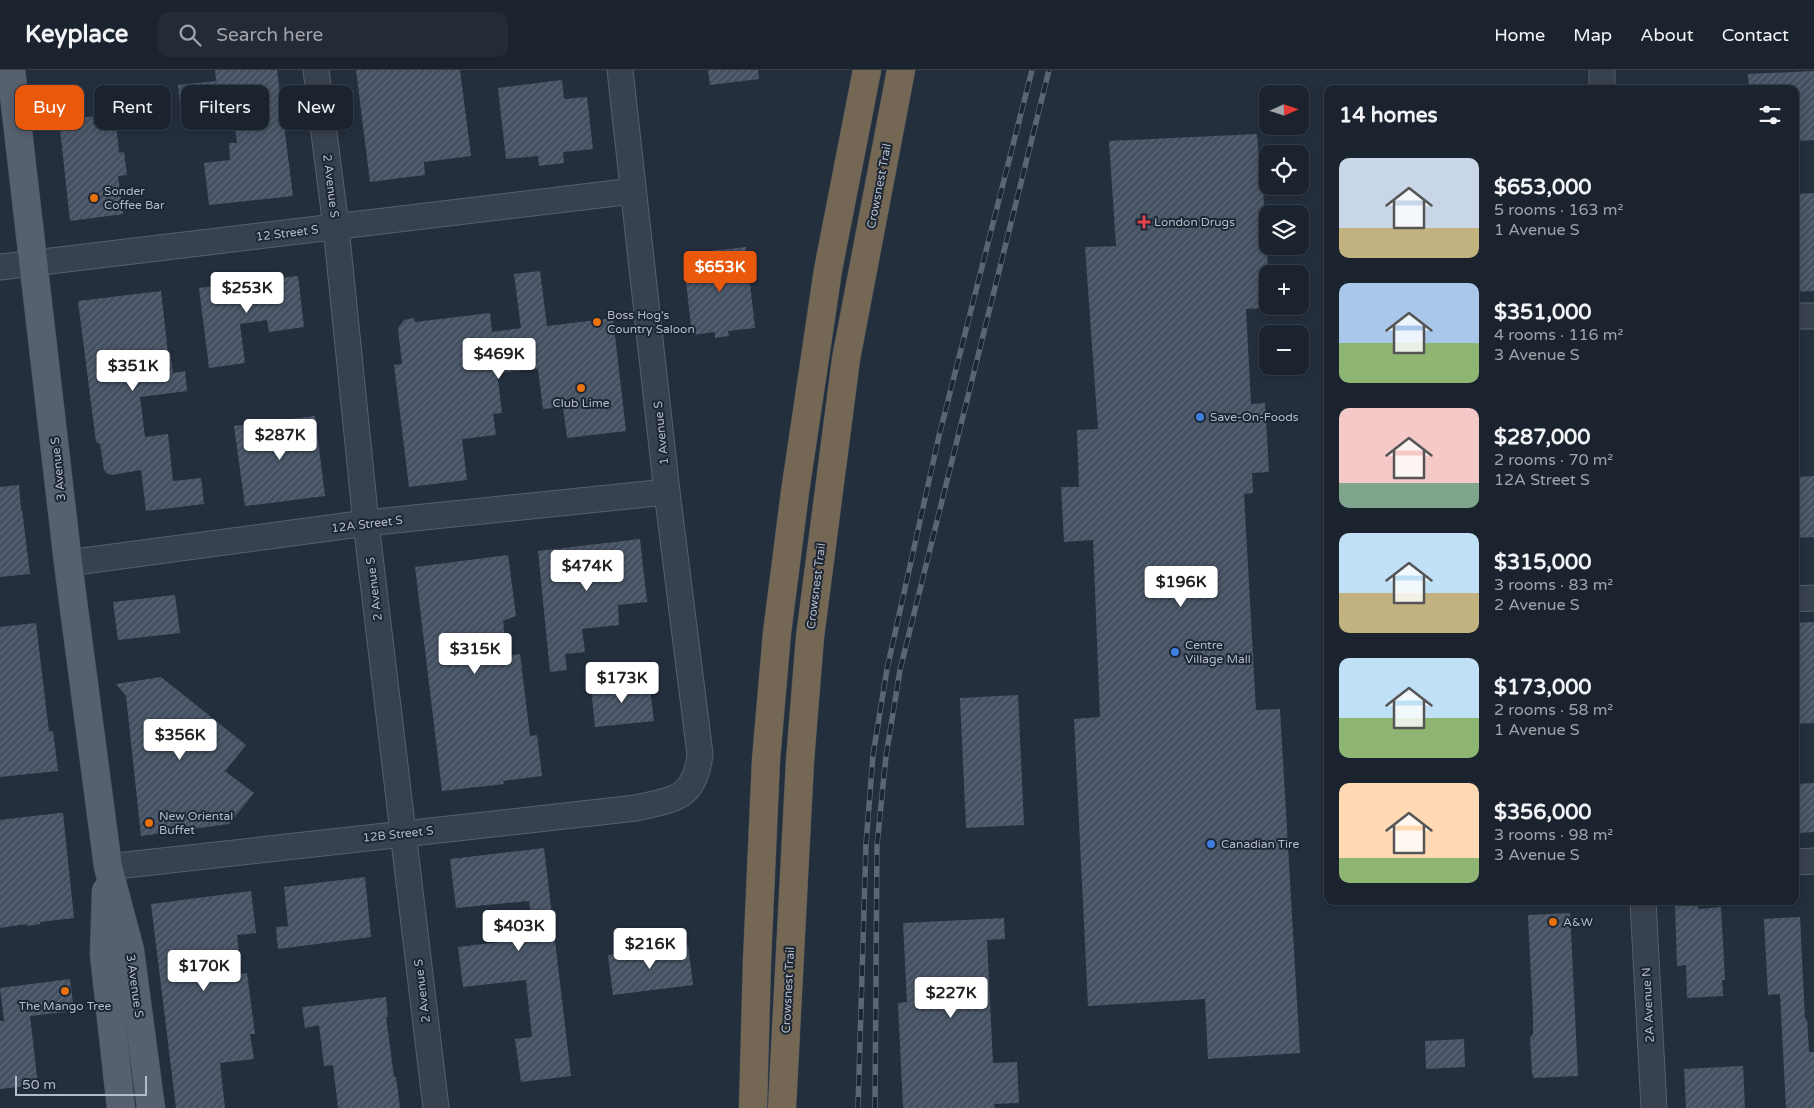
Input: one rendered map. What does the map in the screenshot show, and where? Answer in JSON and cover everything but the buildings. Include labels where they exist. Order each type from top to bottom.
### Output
[{"type":"highway","points":[[753,1108],[758,942],[768,731],[777,633],[828,270],[853,70]]},
{"type":"highway","points":[[828,270],[867,70]]},
{"type":"highway","name":"Crowsnest Trail","points":[[782,1108],[800,761],[810,637],[846,359],[901,70]]},
{"type":"highway","points":[[875,204],[915,70]]},
{"type":"main road","name":"3 Avenue S","points":[[11,70],[68,563],[108,867],[130,950],[152,1108]]},
{"type":"main road","name":"3 Avenue S","points":[[108,867],[104,955],[121,1108]]},
{"type":"street","name":"2 Avenue S","points":[[316,70],[336,227],[366,523],[436,1108]]},
{"type":"street","name":"1 Avenue S","points":[[620,70],[667,492],[700,754],[698,772],[686,792]]},
{"type":"street","points":[[1602,70],[1602,85]]},
{"type":"street","name":"12 Street S","points":[[0,267],[634,191]]},
{"type":"street","points":[[1799,316],[1814,316]]},
{"type":"street","name":"12A Street S","points":[[68,563],[366,523],[667,492]]},
{"type":"street","points":[[1799,599],[1814,598]]},
{"type":"street","name":"12B Street S","points":[[108,867],[636,808],[663,802],[686,792]]},
{"type":"street","points":[[1799,862],[1814,861]]},
{"type":"street","name":"2A Avenue N","points":[[1643,905],[1654,1108]]},
{"type":"railway","points":[[858,1108],[866,844],[873,755],[887,669],[939,436],[1032,70]]},
{"type":"railway","points":[[875,1108],[877,845],[886,756],[900,670],[1049,70]]},
{"type":"place","name":"Sonder Coffee Bar","points":[[94,198]]},
{"type":"place","name":"London Drugs","points":[[1144,222]]},
{"type":"place","name":"Boss Hog's Country Saloon","points":[[597,322]]},
{"type":"place","name":"Club Lime","points":[[581,388]]},
{"type":"place","name":"Save-On-Foods","points":[[1200,417]]},
{"type":"place","name":"Centre Village Mall","points":[[1175,652]]},
{"type":"place","name":"New Oriental Buffet","points":[[149,823]]},
{"type":"place","name":"Canadian Tire","points":[[1211,844]]},
{"type":"place","name":"A&W","points":[[1553,922]]},
{"type":"place","name":"The Mango Tree","points":[[65,991]]}]
